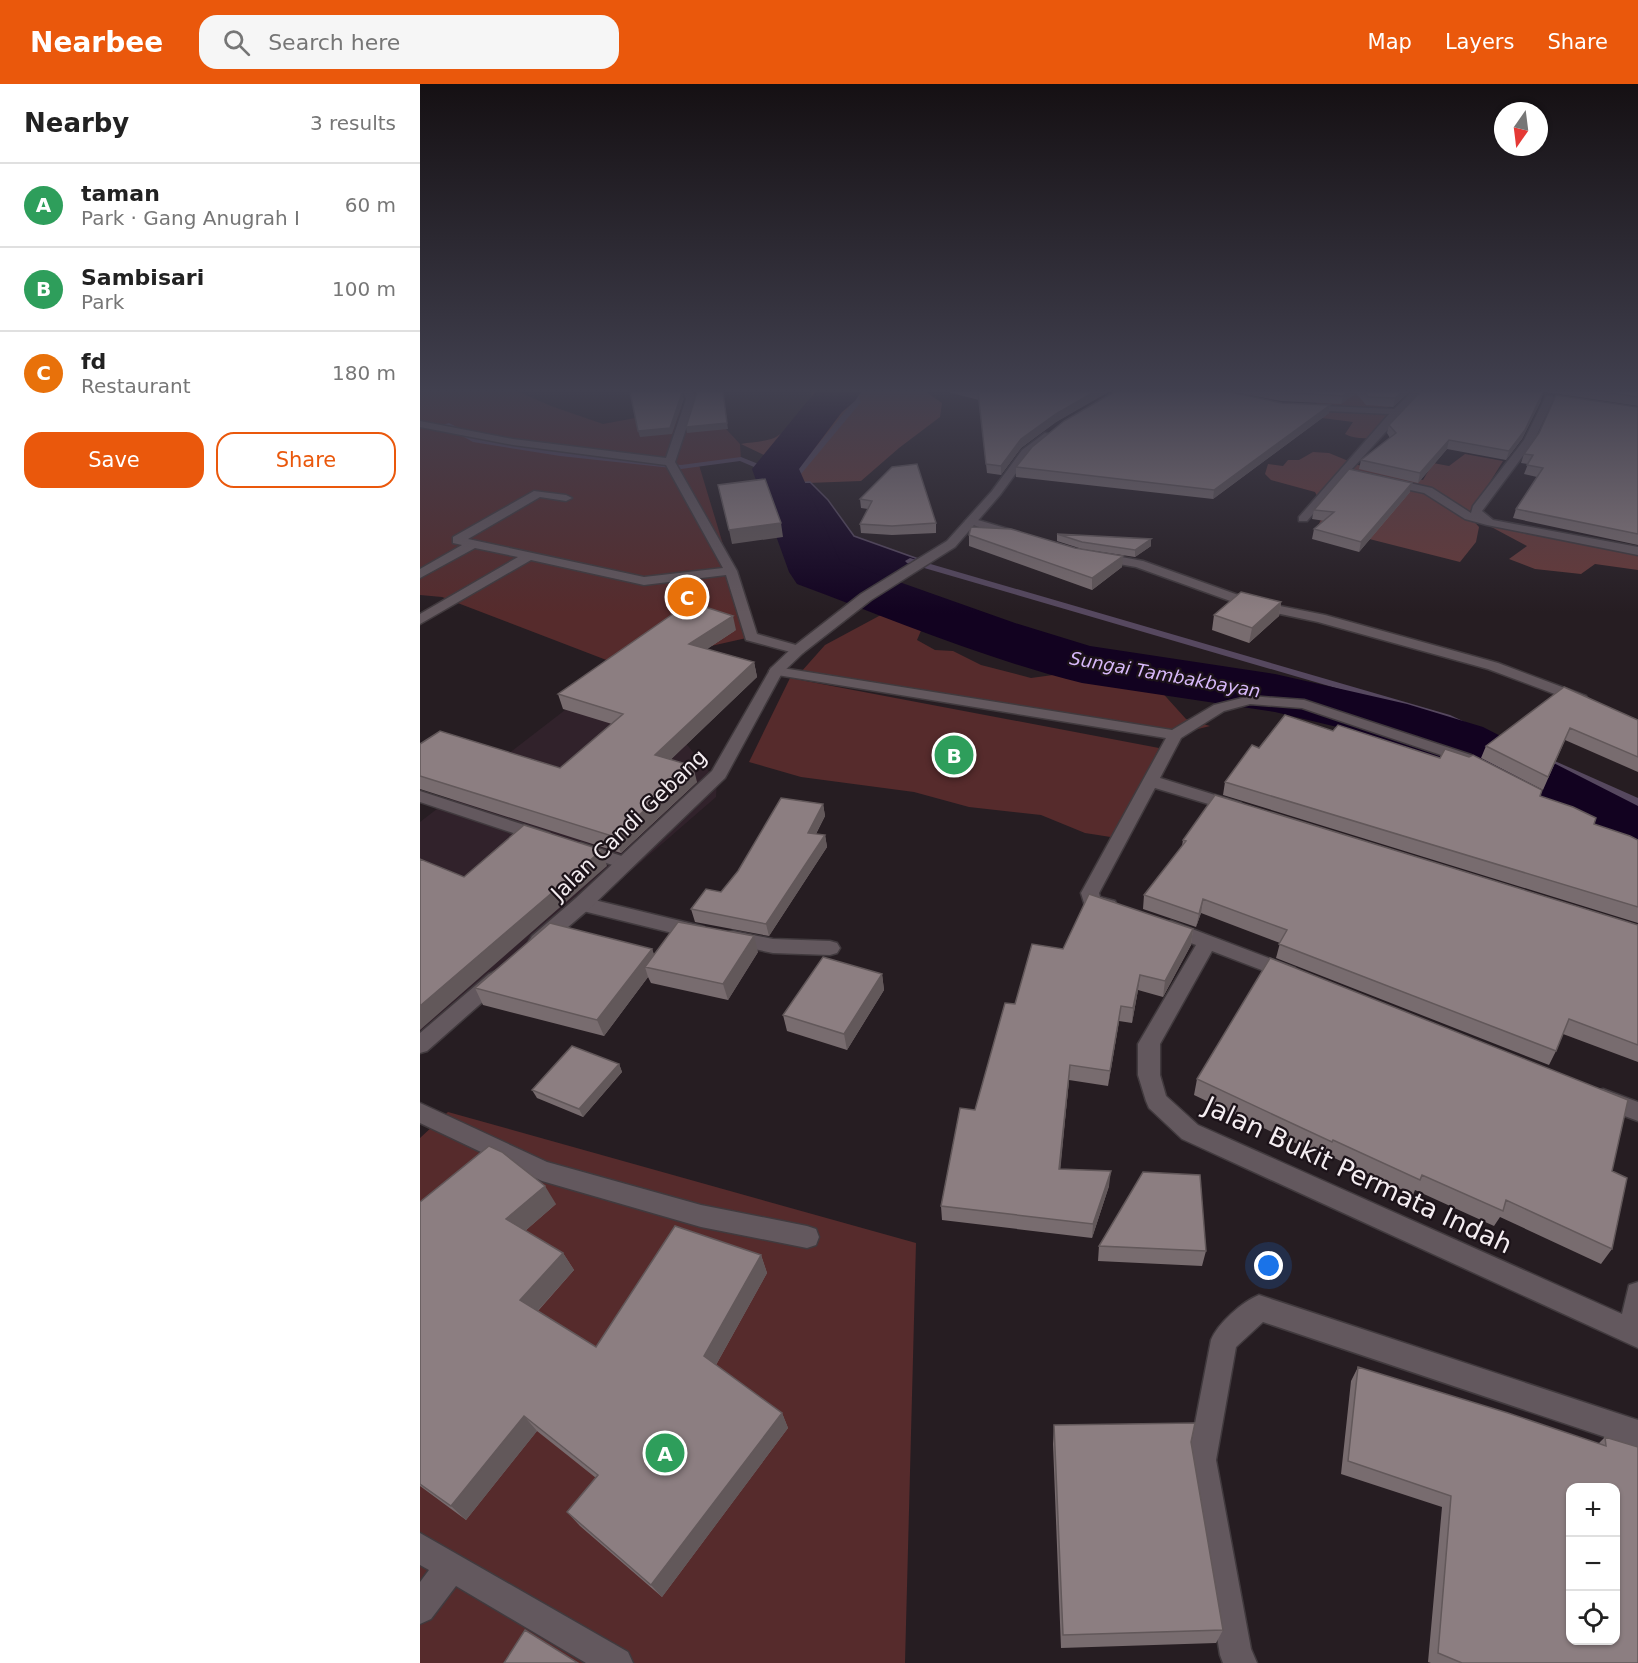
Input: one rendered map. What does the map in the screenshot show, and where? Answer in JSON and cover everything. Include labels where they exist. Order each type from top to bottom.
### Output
[{"type":"street","points":[[672,466],[731,571],[751,637],[798,650]]},
{"type":"street","name":"Jalan Candi Gebang","points":[[528,951],[582,904],[719,774],[776,671],[798,650],[866,597],[951,544],[996,493],[1016,466]]},
{"type":"street","points":[[1303,519],[1349,466]]},
{"type":"street","points":[[1491,523],[1481,519],[1476,512],[1477,508],[1510,466]]},
{"type":"street","points":[[1344,472],[1428,490],[1469,517],[1491,523],[1638,551]]},
{"type":"street","points":[[566,498],[538,493],[457,540],[644,581],[731,571]]},
{"type":"street","points":[[971,521],[1033,540]]},
{"type":"street","points":[[420,573],[474,543]]},
{"type":"street","points":[[1083,555],[1139,564],[1252,604],[1320,618],[1451,654],[1527,677],[1592,704]]},
{"type":"street","points":[[420,620],[529,556]]},
{"type":"street","points":[[776,671],[1175,735]]},
{"type":"street","points":[[1123,912],[1092,901],[1090,893],[1175,735],[1203,717],[1227,706],[1250,700],[1285,701],[1324,710],[1481,766]]},
{"type":"street","points":[[1150,781],[1253,813]]},
{"type":"street","points":[[420,796],[625,864]]},
{"type":"street","points":[[582,904],[690,930],[772,945],[830,948]]},
{"type":"street","points":[[1155,922],[1307,980]]},
{"type":"street","name":"Jalan Bukit Permata Indah","points":[[1208,941],[1149,1044],[1149,1075],[1157,1101],[1165,1109],[1190,1132],[1635,1334]]},
{"type":"street","points":[[420,1045],[510,967]]},
{"type":"street","points":[[1583,1090],[1638,1112]]},
{"type":"street","points":[[420,1112],[542,1171],[701,1216],[807,1237]]},
{"type":"street","points":[[1635,1334],[1638,1294]]},
{"type":"street","points":[[1241,1663],[1236,1655],[1202,1460],[1224,1340],[1259,1308],[1638,1434]]},
{"type":"street","points":[[420,1548],[617,1663]]},
{"type":"street","points":[[420,1608],[451,1567]]},
{"type":"shaded area","points":[[420,466],[699,466],[751,637],[622,666],[442,597],[420,595]]},
{"type":"shaded area","points":[[777,466],[879,466],[861,481],[781,484],[775,469]]},
{"type":"shaded area","points":[[1267,466],[1361,466],[1423,480],[1431,466],[1500,466],[1469,516],[1479,527],[1476,542],[1460,562],[1318,526],[1325,511],[1315,492],[1271,480],[1265,474]]},
{"type":"shaded area","points":[[810,482],[828,500],[854,536],[921,560],[876,584],[825,570],[781,484]]},
{"type":"shaded area","points":[[1482,522],[1638,552],[1638,570],[1595,564],[1581,574],[1535,569],[1509,559],[1527,546]]},
{"type":"shaded area","points":[[892,609],[923,626],[917,640],[935,650],[953,651],[981,665],[1031,678],[1075,672],[1158,688],[1186,719],[1210,726],[1186,732],[801,672],[825,645]]},
{"type":"shaded area","points":[[622,666],[717,781],[716,797],[420,1054],[420,822]]},
{"type":"shaded area","points":[[790,678],[1159,748],[1117,838],[1085,833],[1041,815],[969,807],[914,792],[801,777],[749,762]]},
{"type":"shaded area","points":[[448,1112],[916,1243],[905,1663],[420,1663],[420,1138]]},
{"type":"building","points":[[918,466],[936,523],[892,526],[860,524],[872,501],[860,499],[892,467]]},
{"type":"building","points":[[1017,466],[1247,466],[1214,490]]},
{"type":"building","points":[[1387,466],[1426,466],[1420,473]]},
{"type":"building","points":[[1531,466],[1638,466],[1638,534],[1516,509],[1543,468]]},
{"type":"building","points":[[1349,469],[1412,483],[1361,542],[1314,529],[1334,512],[1314,510]]},
{"type":"building","points":[[765,479],[781,523],[729,530],[718,485]]},
{"type":"building","points":[[971,527],[1011,529],[1075,548],[1123,556],[1092,578],[969,535]]},
{"type":"building","points":[[1057,534],[1151,539],[1135,550],[1082,542]]},
{"type":"building","points":[[1241,592],[1281,602],[1252,628],[1214,615]]},
{"type":"building","points":[[690,602],[733,616],[689,644],[754,662],[655,755],[693,766],[615,837],[420,776],[420,744],[440,731],[560,768],[623,714],[558,694]]},
{"type":"building","points":[[1564,687],[1638,720],[1638,757],[1570,728],[1548,777],[1486,746]]},
{"type":"building","points":[[1285,715],[1333,731],[1338,725],[1440,758],[1445,749],[1469,757],[1473,755],[1542,790],[1540,796],[1573,807],[1596,818],[1594,824],[1638,840],[1638,907],[1225,782],[1252,745],[1259,748]]},
{"type":"building","points":[[1215,795],[1638,925],[1638,1045],[1569,1019],[1556,1051],[1279,944],[1287,930],[1203,899],[1199,914],[1144,895],[1186,841],[1183,840]]},
{"type":"building","points":[[781,798],[823,804],[808,833],[825,835],[766,924],[691,909],[706,889],[721,892],[738,871]]},
{"type":"building","points":[[524,825],[602,850],[420,1006],[420,859],[464,877]]},
{"type":"building","points":[[1089,894],[1193,929],[1165,981],[1140,975],[1133,1008],[1121,1006],[1110,1071],[1070,1065],[1059,1169],[1111,1171],[1093,1224],[941,1206],[960,1108],[975,1110],[1005,1003],[1015,1004],[1032,944],[1063,949]]},
{"type":"building","points":[[678,922],[754,936],[723,984],[645,967]]},
{"type":"building","points":[[550,923],[652,949],[597,1020],[475,988]]},
{"type":"building","points":[[823,957],[882,974],[844,1034],[783,1015]]},
{"type":"building","points":[[1270,958],[1628,1100],[1612,1171],[1627,1178],[1612,1249],[1506,1200],[1503,1211],[1422,1175],[1420,1180],[1197,1079]]},
{"type":"building","points":[[572,1046],[619,1064],[579,1109],[532,1090]]},
{"type":"building","points":[[489,1146],[502,1152],[545,1186],[506,1219],[563,1253],[520,1300],[596,1347],[675,1226],[761,1255],[704,1356],[782,1413],[651,1585],[567,1512],[598,1475],[524,1416],[451,1506],[420,1484],[420,1202]]},
{"type":"building","points":[[1143,1172],[1200,1175],[1206,1251],[1099,1246]]},
{"type":"building","points":[[1358,1367],[1606,1446],[1605,1437],[1638,1447],[1638,1663],[1462,1663],[1438,1653],[1451,1496],[1348,1461]]},
{"type":"building","points":[[1195,1423],[1191,1442],[1223,1630],[1063,1635],[1054,1425]]},
{"type":"building","points":[[525,1630],[578,1663],[504,1663]]},
{"type":"waterway","points":[[669,466],[691,466]]},
{"type":"waterway","points":[[757,466],[792,480]]},
{"type":"waterway","name":"Sungai Tambakbayan","points":[[778,466],[775,469],[817,572],[994,636],[1082,664],[1275,693],[1383,718],[1459,742],[1638,838]]},
{"type":"waterway","points":[[792,480],[804,466]]},
{"type":"waterway","points":[[792,480],[807,497]]},
{"type":"waterway","points":[[910,561],[1446,717],[1510,746]]},
{"type":"waterway","points":[[1539,758],[1638,803]]},
{"type":"place","name":"fd","points":[[687,597]]},
{"type":"place","name":"Sambisari","points":[[954,755]]},
{"type":"place","name":"taman","points":[[665,1453]]}]
